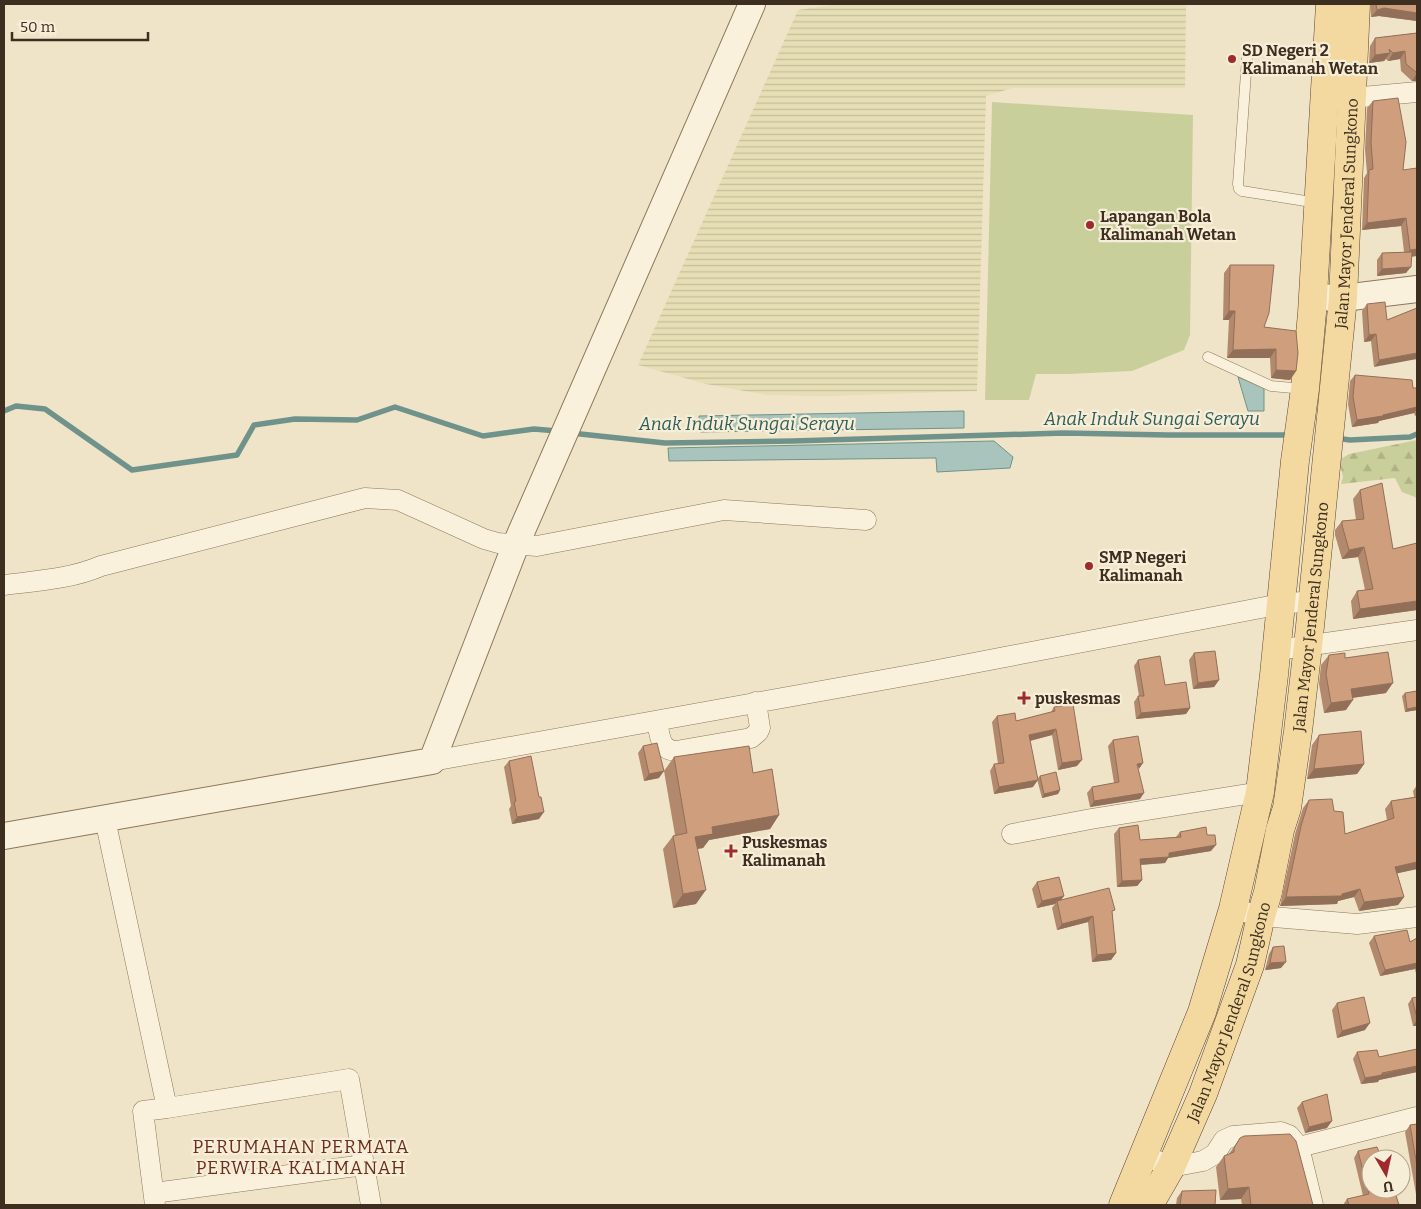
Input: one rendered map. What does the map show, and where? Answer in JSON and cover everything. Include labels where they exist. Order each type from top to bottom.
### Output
[{"type":"main road","name":"Jalan Mayor Jenderal Sungkono","points":[[1149,1205],[1170,1166],[1203,1094],[1250,965],[1268,892],[1280,830],[1287,808],[1308,646],[1332,417],[1342,298],[1338,100],[1330,4]]},
{"type":"main road","name":"Jalan Mayor Jenderal Sungkono","points":[[1123,1205],[1202,1012],[1232,909],[1260,792],[1303,401],[1313,298],[1319,203],[1356,4]]},
{"type":"street","points":[[432,761],[516,544],[752,4]]},
{"type":"street","points":[[1338,100],[1417,92]]},
{"type":"street","points":[[1313,298],[1342,298],[1417,289]]},
{"type":"street","points":[[4,585],[54,579],[90,571],[101,566],[365,498],[398,500],[484,539],[536,546],[724,510],[866,520]]},
{"type":"street","points":[[5,834],[105,819],[657,721],[927,672],[1281,604],[1312,601]]},
{"type":"street","points":[[1276,650],[1417,630]]},
{"type":"street","points":[[657,721],[661,745],[668,751],[676,752],[751,738],[760,728],[756,702]]},
{"type":"street","points":[[1012,834],[1091,819],[1260,792]]},
{"type":"street","points":[[105,819],[167,1108]]},
{"type":"street","points":[[1232,909],[1261,916],[1357,924],[1417,917]]},
{"type":"street","points":[[364,1164],[155,1199],[143,1111],[349,1079],[364,1164],[371,1205]]},
{"type":"street","points":[[1299,1147],[1417,1117]]},
{"type":"street","points":[[1144,1155],[1170,1166],[1202,1161],[1210,1158],[1224,1140],[1233,1136],[1280,1132],[1289,1135],[1299,1147],[1313,1205]]},
{"type":"lane","points":[[1247,59],[1239,189],[1319,203]]},
{"type":"lane","points":[[1208,357],[1303,401]]},
{"type":"shaded area","points":[[838,4],[1186,4],[1185,88],[1012,88],[986,96],[977,391],[828,396],[767,395],[706,384],[638,365],[798,10]]},
{"type":"green space","name":"Lapangan Bola Kalimanah Wetan","points":[[992,102],[1193,115],[1190,335],[1184,350],[1132,371],[1036,374],[1029,400],[985,400]]},
{"type":"green space","points":[[1417,440],[1417,500],[1415,497],[1402,492],[1395,478],[1341,484],[1343,477],[1339,460],[1349,454]]},
{"type":"water","points":[[1238,377],[1264,388],[1264,411],[1248,411]]},
{"type":"water","points":[[964,411],[964,428],[700,432],[699,416]]},
{"type":"water","points":[[994,441],[1013,457],[1010,468],[937,472],[936,458],[669,461],[668,448]]},
{"type":"building","points":[[1376,4],[1417,4],[1417,13],[1384,8],[1377,10]]},
{"type":"building","points":[[1417,33],[1417,73],[1406,64],[1405,51],[1393,53],[1389,49],[1390,53],[1375,55],[1375,38]]},
{"type":"building","points":[[1398,98],[1406,142],[1403,170],[1417,168],[1417,249],[1410,250],[1406,218],[1367,223],[1369,170],[1373,169],[1371,142],[1373,101]]},
{"type":"building","points":[[1412,252],[1411,267],[1382,269],[1382,253]]},
{"type":"building","points":[[1230,265],[1274,265],[1269,313],[1264,327],[1296,331],[1298,353],[1296,371],[1276,370],[1276,349],[1233,350],[1235,311],[1229,311]]},
{"type":"building","points":[[1385,302],[1387,320],[1417,308],[1417,353],[1379,360],[1376,334],[1369,335],[1367,304]]},
{"type":"building","points":[[1355,375],[1412,380],[1413,388],[1417,388],[1417,407],[1383,416],[1357,420],[1353,397]]},
{"type":"building","points":[[1382,483],[1393,549],[1417,543],[1417,601],[1360,609],[1357,591],[1373,589],[1364,547],[1349,550],[1342,521],[1364,519],[1360,490]]},
{"type":"building","points":[[1215,651],[1219,680],[1198,683],[1194,653]]},
{"type":"building","points":[[1388,652],[1393,683],[1351,689],[1353,700],[1331,703],[1326,674],[1329,655],[1345,653],[1345,658]]},
{"type":"building","points":[[1160,656],[1165,685],[1186,682],[1190,708],[1141,713],[1138,696],[1144,696],[1138,660]]},
{"type":"building","points":[[1417,691],[1417,707],[1407,709],[1405,693]]},
{"type":"building","points":[[1073,704],[1082,760],[1062,763],[1056,729],[1029,735],[1038,780],[999,787],[994,764],[1004,763],[997,716],[1015,713],[1016,721],[1055,711],[1054,707]]},
{"type":"building","points":[[1361,731],[1364,764],[1314,769],[1319,735]]},
{"type":"building","points":[[1138,736],[1143,763],[1137,764],[1144,793],[1094,801],[1092,787],[1119,782],[1113,740]]},
{"type":"building","points":[[657,743],[664,771],[649,774],[643,746]]},
{"type":"building","points":[[749,746],[753,773],[772,769],[779,815],[712,827],[713,834],[695,837],[706,890],[683,894],[673,836],[687,833],[674,757]]},
{"type":"building","points":[[531,756],[544,812],[517,817],[509,761]]},
{"type":"building","points":[[1056,772],[1060,790],[1044,794],[1040,776]]},
{"type":"building","points":[[1417,797],[1417,862],[1395,867],[1404,897],[1364,902],[1360,889],[1342,894],[1342,896],[1286,897],[1301,826],[1309,800],[1332,799],[1334,811],[1343,812],[1345,834],[1394,818],[1391,801]]},
{"type":"building","points":[[1138,825],[1140,840],[1181,837],[1180,832],[1206,827],[1207,835],[1215,835],[1216,845],[1169,853],[1169,857],[1140,859],[1142,880],[1122,881],[1119,828]]},
{"type":"building","points":[[1059,877],[1064,896],[1042,901],[1037,882]]},
{"type":"building","points":[[1109,888],[1115,910],[1112,911],[1116,953],[1097,955],[1093,916],[1062,924],[1057,901]]},
{"type":"building","points":[[1407,930],[1410,942],[1417,938],[1417,963],[1385,970],[1374,936]]},
{"type":"building","points":[[1284,946],[1286,962],[1270,963],[1273,947]]},
{"type":"building","points":[[1364,997],[1370,1023],[1342,1031],[1337,1003]]},
{"type":"building","points":[[1417,997],[1417,1018],[1412,998]]},
{"type":"building","points":[[1417,1049],[1417,1066],[1365,1078],[1357,1052],[1377,1050],[1379,1057]]},
{"type":"building","points":[[1327,1094],[1332,1121],[1309,1127],[1302,1102]]},
{"type":"building","points":[[1417,1124],[1417,1166],[1410,1125]]},
{"type":"building","points":[[1290,1134],[1296,1141],[1313,1205],[1251,1205],[1249,1187],[1228,1189],[1224,1156],[1234,1152],[1234,1148],[1240,1138],[1244,1136]]},
{"type":"building","points":[[1361,1150],[1361,1163],[1358,1151]]},
{"type":"building","points":[[1216,1190],[1215,1205],[1180,1205],[1182,1191]]},
{"type":"building","points":[[1361,1196],[1361,1199],[1397,1199],[1399,1205],[1349,1205],[1347,1199]]},
{"type":"waterway","name":"Anak Induk Sungai Serayu","points":[[4,411],[16,406],[45,409],[132,470],[237,455],[254,425],[295,419],[357,420],[395,407],[483,436],[534,429],[557,431]]},
{"type":"waterway","name":"Anak Induk Sungai Serayu","points":[[571,433],[665,443],[1064,433],[1291,435]]},
{"type":"waterway","name":"Anak Induk Sungai Serayu","points":[[1335,438],[1350,440],[1410,437],[1417,434]]},
{"type":"place","name":"SD Negeri 2 Kalimanah Wetan","points":[[1232,59]]},
{"type":"place","name":"Lapangan Bola Kalimanah Wetan","points":[[1090,225]]},
{"type":"place","name":"SMP Negeri Kalimanah","points":[[1089,566]]},
{"type":"place","name":"puskesmas","points":[[1024,698]]},
{"type":"place","name":"Puskesmas Kalimanah","points":[[731,851]]},
{"type":"district","name":"PERUMAHAN PERMATA PERWIRA KALIMANAH","points":[[301,1157]]}]
